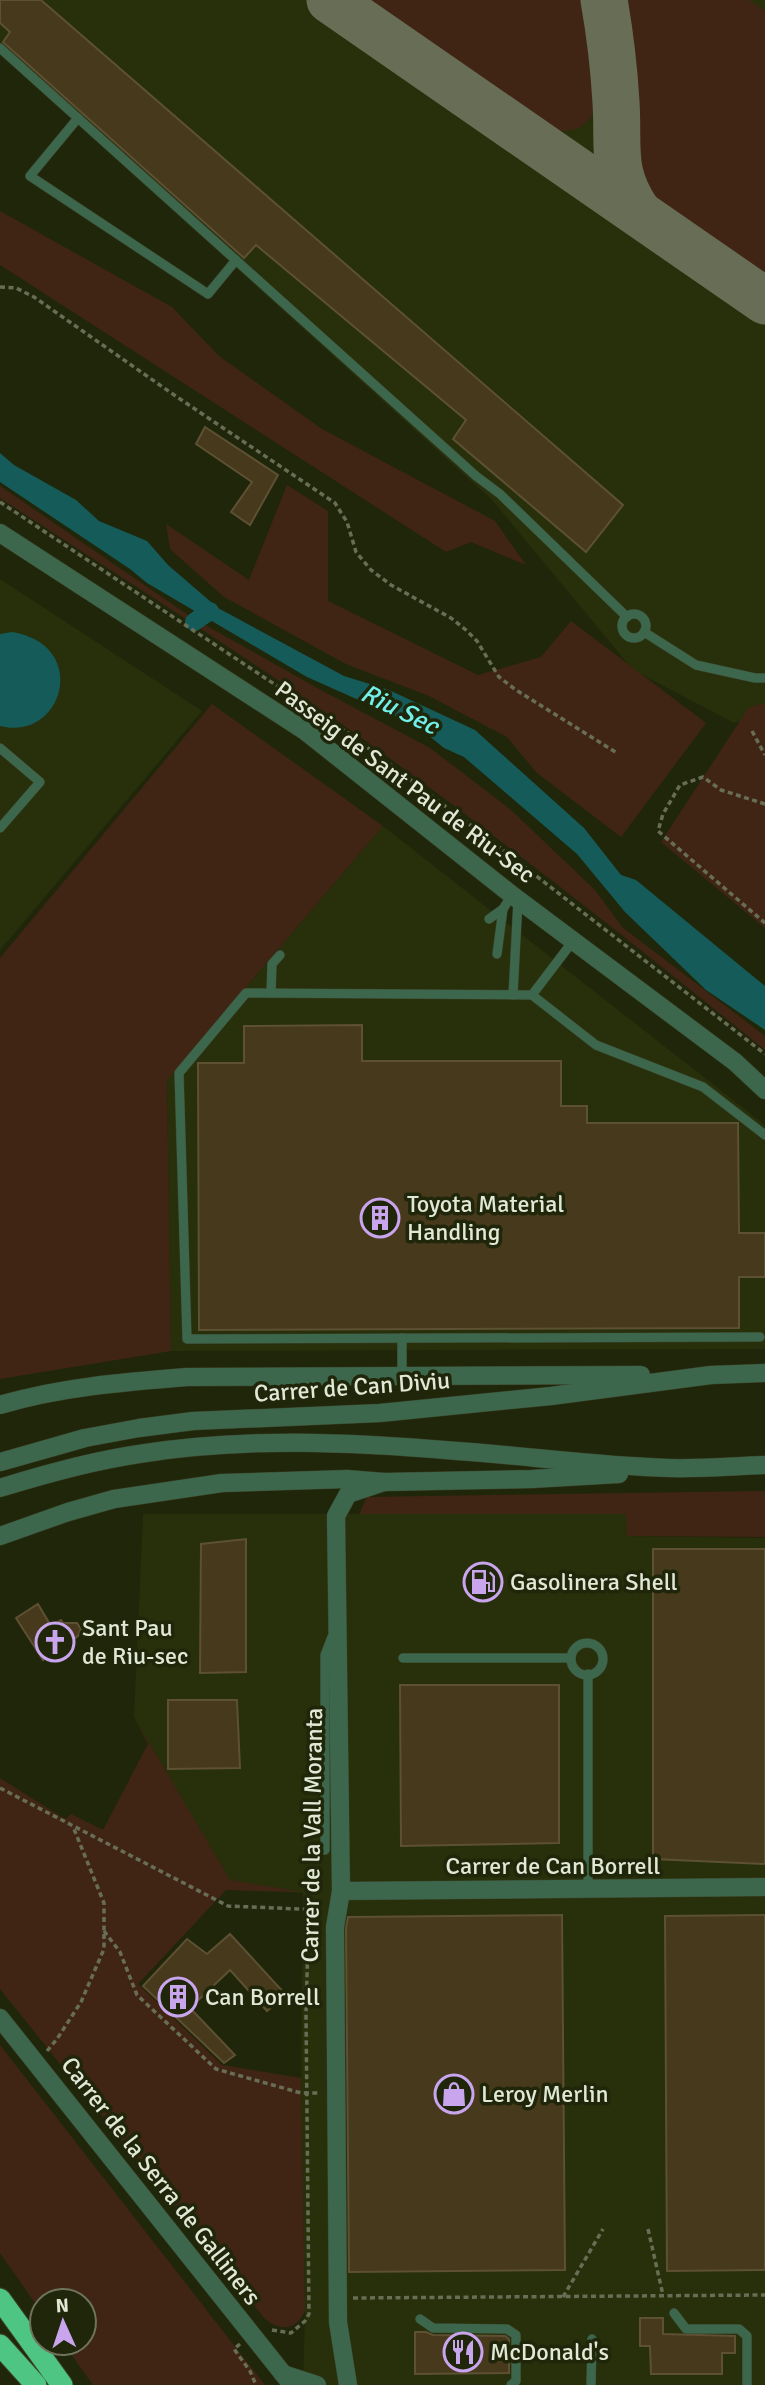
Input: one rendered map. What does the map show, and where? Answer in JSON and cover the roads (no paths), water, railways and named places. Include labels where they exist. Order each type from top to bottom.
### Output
[{"type":"highway","points":[[0,2299],[62,2385]]},
{"type":"highway","points":[[0,2345],[36,2385]]},
{"type":"street","name":"Passeig de Sant Pau de Riu-Sec","points":[[0,533],[304,731],[511,901],[573,942],[735,1062],[765,1090]]},
{"type":"street","name":"Carrer de Can Diviu","points":[[0,1405],[61,1391],[121,1382],[187,1377],[765,1373]]},
{"type":"street","name":"Carrer de Can Diviu","points":[[0,1462],[85,1438],[139,1428],[193,1422],[380,1413],[551,1396],[711,1375]]},
{"type":"street","name":"Carrer de Can Diviu","points":[[0,1488],[69,1468],[139,1454],[214,1446],[280,1443],[373,1445],[537,1460],[671,1468],[765,1465]]},
{"type":"street","name":"Carrer de Can Diviu","points":[[0,1536],[114,1499],[222,1483],[347,1479],[384,1482],[532,1479],[671,1468]]},
{"type":"street","name":"Carrer de la Vall Moranta","points":[[348,2385],[337,2298],[335,1927],[341,1891],[335,1516],[348,1494],[384,1482]]},
{"type":"street","name":"Carrer de Can Borrell","points":[[341,1891],[765,1887]]},
{"type":"street","name":"Carrer de la Serra de Galliners","points":[[0,2018],[288,2380],[317,2385]]},
{"type":"street","points":[[359,2385],[367,2385]]},
{"type":"lane","points":[[0,48],[476,476],[500,494],[626,617]]},
{"type":"lane","points":[[78,118],[30,176],[208,294],[236,260]]},
{"type":"lane","points":[[633,614],[641,616],[646,625],[644,632],[634,637],[627,635],[623,628],[626,617],[633,614]]},
{"type":"lane","points":[[644,632],[696,665],[765,678]]},
{"type":"lane","points":[[0,748],[40,782],[0,828]]},
{"type":"lane","points":[[489,919],[511,901]]},
{"type":"lane","points":[[497,954],[511,901]]},
{"type":"lane","points":[[511,901],[513,995]]},
{"type":"lane","points":[[532,995],[573,942]]},
{"type":"lane","points":[[271,993],[272,964],[280,954]]},
{"type":"lane","points":[[760,1337],[187,1339],[178,1073],[246,993],[532,995],[596,1045],[703,1087],[765,1135]]},
{"type":"lane","points":[[402,1338],[402,1375]]},
{"type":"lane","points":[[325,1850],[325,1655],[337,1625]]},
{"type":"lane","points":[[590,1643],[599,1648],[603,1657],[601,1667],[593,1674],[582,1674],[574,1668],[571,1658],[579,1645],[590,1643]]},
{"type":"lane","points":[[403,1658],[571,1658]]},
{"type":"lane","points":[[588,1674],[588,1890]]},
{"type":"lane","points":[[674,2313],[686,2329],[740,2329],[747,2336],[747,2385]]},
{"type":"lane","points":[[420,2319],[433,2328],[507,2329],[516,2335],[517,2373],[516,2381],[511,2385]]},
{"type":"lane","points":[[591,2385],[592,2339]]},
{"type":"water","name":"Riu Sec","points":[[0,453],[14,465],[76,500],[99,521],[147,541],[168,565],[218,608],[344,676],[389,690],[475,730],[584,828],[621,875],[636,880],[765,986],[765,1030],[706,990],[625,912],[577,854],[464,757],[444,748],[417,726],[307,677],[147,583],[0,482]]},
{"type":"water","points":[[12,632],[37,640],[52,654],[60,672],[59,690],[52,707],[40,720],[22,727],[0,726],[0,634]]},
{"type":"waterway","points":[[194,622],[210,611]]},
{"type":"place","name":"Toyota Material Handling","points":[[380,1218]]},
{"type":"place","name":"Gasolinera Shell","points":[[483,1582]]},
{"type":"place","name":"Sant Pau de Riu-sec","points":[[55,1642]]},
{"type":"place","name":"Can Borrell","points":[[178,1997]]},
{"type":"place","name":"Leroy Merlin","points":[[454,2094]]},
{"type":"place","name":"McDonald's","points":[[463,2352]]}]
